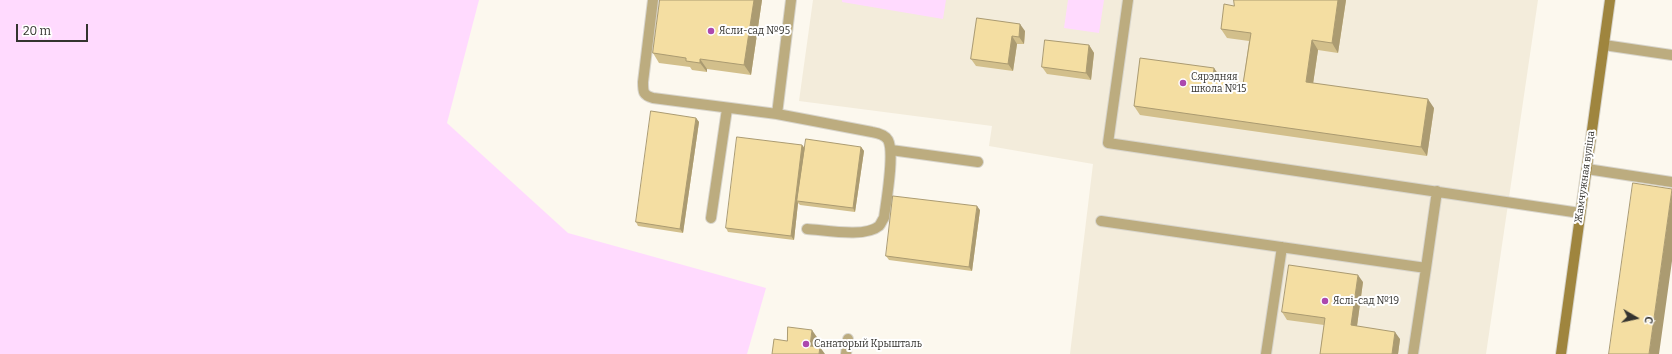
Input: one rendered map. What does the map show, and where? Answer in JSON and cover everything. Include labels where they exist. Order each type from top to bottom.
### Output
[{"type":"main road","name":"Жамчужная вуліца","points":[[1562,354],[1610,0]]},
{"type":"lane","points":[[653,0],[642,82],[645,96],[727,109],[778,114],[872,132],[883,135],[888,139],[891,150],[884,218],[879,226],[860,233],[807,229]]},
{"type":"lane","points":[[778,114],[791,0]]},
{"type":"lane","points":[[1128,0],[1108,143],[1580,213]]},
{"type":"lane","points":[[1604,45],[1672,55]]},
{"type":"lane","points":[[711,218],[727,109]]},
{"type":"lane","points":[[891,150],[978,162]]},
{"type":"lane","points":[[1587,169],[1672,182]]},
{"type":"lane","points":[[1413,354],[1437,191]]},
{"type":"lane","points":[[1101,221],[1426,268]]},
{"type":"lane","points":[[1266,354],[1282,247]]},
{"type":"lane","points":[[846,354],[848,340]]},
{"type":"shaded area","points":[[0,0],[479,0],[447,123],[568,233],[766,288],[747,354],[0,354]]},
{"type":"shaded area","points":[[813,0],[1538,0],[1486,354],[1070,354],[1093,164],[989,146],[992,126],[799,101]]},
{"type":"shaded area","points":[[842,0],[946,0],[943,19],[842,2]]},
{"type":"shaded area","points":[[1068,0],[1104,0],[1099,33],[1064,28]]},
{"type":"building","name":"Ясли-сад №95","points":[[660,0],[754,0],[744,65],[700,59],[700,63],[686,61],[686,58],[653,53]]},
{"type":"building","name":"Сярэдняя школа №15","points":[[1234,0],[1338,0],[1332,43],[1312,40],[1306,82],[1428,99],[1421,147],[1134,106],[1140,58],[1214,68],[1213,79],[1243,84],[1251,33],[1221,29],[1224,4],[1234,6]]},
{"type":"building","points":[[977,18],[1020,24],[1019,37],[1012,36],[1008,64],[971,59]]},
{"type":"building","points":[[1045,40],[1089,45],[1086,73],[1042,67]]},
{"type":"building","points":[[651,111],[696,118],[680,229],[636,222]]},
{"type":"building","points":[[737,137],[802,145],[791,236],[726,228]]},
{"type":"building","points":[[806,139],[861,147],[853,208],[797,201]]},
{"type":"building","points":[[1633,183],[1672,189],[1649,354],[1609,354]]},
{"type":"building","points":[[893,196],[977,206],[969,267],[886,256]]},
{"type":"building","name":"Яслі-сад №19","points":[[1289,265],[1358,275],[1351,325],[1395,332],[1392,354],[1320,354],[1325,318],[1282,312]]},
{"type":"building","points":[[788,327],[812,330],[810,346],[820,347],[819,354],[772,354],[774,339],[787,341]]},
{"type":"place","name":"Ясли-сад №95","points":[[711,31]]},
{"type":"place","name":"Сярэдняя школа №15","points":[[1183,83]]},
{"type":"place","name":"Яслі-сад №19","points":[[1325,301]]},
{"type":"place","name":"Санаторый Крышталь","points":[[806,344]]}]
